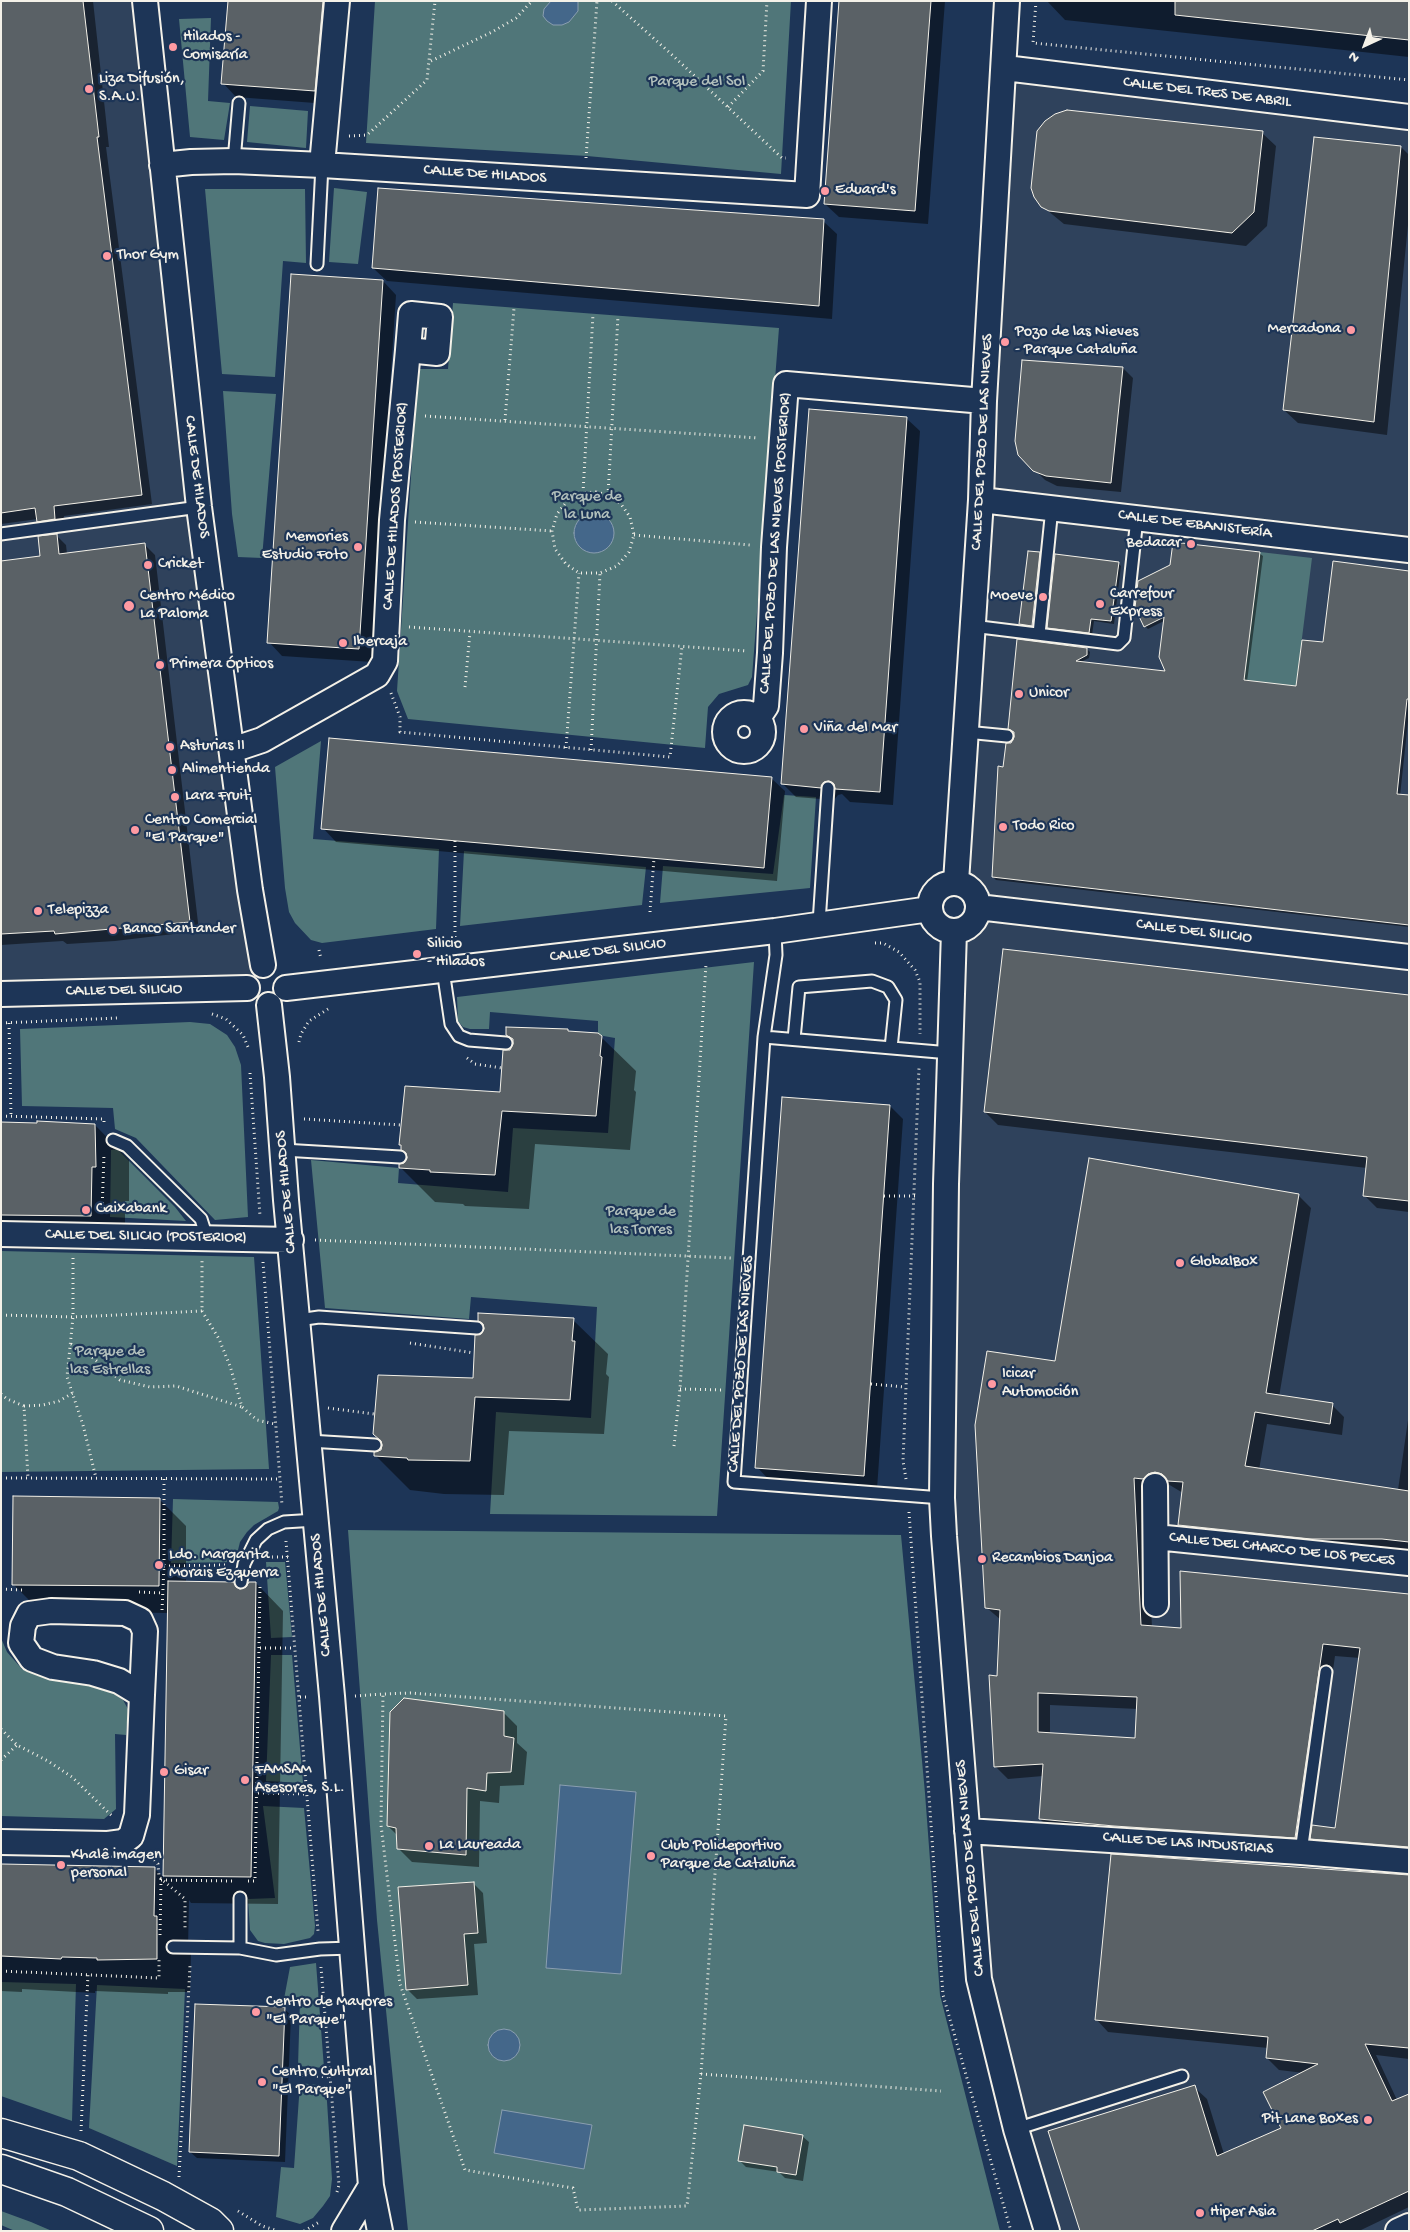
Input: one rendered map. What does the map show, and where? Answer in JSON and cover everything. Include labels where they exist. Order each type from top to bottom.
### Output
[{"type":"street","name":"CALLE DE HILADOS","points":[[145,1],[199,507],[250,890],[263,965]]},
{"type":"street","points":[[322,165],[338,1]]},
{"type":"street","points":[[809,159],[818,1]]},
{"type":"street","name":"CALLE DEL POZO DE LAS NIEVES","points":[[956,882],[981,500],[984,401],[1005,68],[1007,1]]},
{"type":"street","name":"CALLE DEL TRES DE ABRIL","points":[[1005,68],[1409,117]]},
{"type":"street","name":"CALLE DE HILADOS","points":[[162,165],[234,161],[322,165],[807,195],[809,159]]},
{"type":"street","name":"CALLE DE HILADOS (POSTERIOR)","points":[[377,675],[385,661],[392,520],[408,350]]},
{"type":"street","name":"CALLE DEL POZO DE LAS NIEVES (POSTERIOR)","points":[[758,718],[766,706],[774,546],[786,384],[984,401]]},
{"type":"street","name":"CALLE DE EBANISTERÍA","points":[[981,500],[1409,550]]},
{"type":"street","points":[[232,750],[262,740],[377,675]]},
{"type":"street","points":[[956,882],[968,886],[976,896],[978,908],[976,917],[967,928],[954,931],[942,928],[933,919],[930,909],[933,895],[944,884],[956,882]]},
{"type":"street","name":"CALLE DEL SILICIO","points":[[978,908],[1409,957]]},
{"type":"street","name":"CALLE DEL SILICIO","points":[[286,988],[775,931],[930,909]]},
{"type":"street","name":"CALLE DEL POZO DE LAS NIEVES","points":[[954,931],[946,1184],[942,1498],[979,1979],[1016,2129],[1047,2231]]},
{"type":"street","points":[[263,965],[274,967],[284,976],[286,988],[284,995],[277,1002],[269,1005],[258,1004],[250,997],[247,988],[248,977],[254,970],[263,965]]},
{"type":"street","name":"CALLE DEL SILICIO","points":[[1,994],[247,988]]},
{"type":"street","name":"CALLE DE HILADOS","points":[[269,1005],[293,1150],[301,1240],[298,1320],[320,1441],[316,1520],[353,1948],[371,2186],[380,2231]]},
{"type":"street","name":"CALLE DEL SILICIO (POSTERIOR)","points":[[1,1234],[301,1240]]},
{"type":"street","name":"CALLE DEL CHARCO DE LOS PECES","points":[[1155,1486],[1156,1604]]},
{"type":"street","name":"CALLE DEL CHARCO DE LOS PECES","points":[[1156,1537],[1409,1563]]},
{"type":"street","points":[[1,1842],[108,1844],[123,1842],[131,1836],[137,1815],[145,1631],[140,1620],[125,1614],[51,1611],[29,1614],[23,1626],[21,1643],[32,1659],[54,1667],[93,1673],[119,1681],[142,1695]]},
{"type":"street","name":"CALLE DE LAS INDUSTRIAS","points":[[967,1831],[1301,1852],[1409,1861]]},
{"type":"street","points":[[1,2133],[80,2156],[163,2196],[210,2222],[219,2231]]},
{"type":"street","points":[[1,2169],[67,2192],[149,2231]]},
{"type":"street","points":[[344,2231],[371,2186]]},
{"type":"street","points":[[1398,2231],[1409,2226]]},
{"type":"lane","points":[[234,161],[239,103]]},
{"type":"lane","points":[[317,264],[322,165]]},
{"type":"lane","points":[[1,534],[199,507]]},
{"type":"lane","points":[[1039,634],[1052,508]]},
{"type":"lane","points":[[972,626],[1118,644],[1124,638],[1137,518]]},
{"type":"lane","points":[[966,732],[1007,736]]},
{"type":"lane","points":[[819,924],[828,788]]},
{"type":"lane","name":"CALLE DEL POZO DE LAS NIEVES","points":[[775,931],[776,955],[764,1037],[734,1482],[942,1498]]},
{"type":"lane","points":[[443,970],[451,1024],[459,1036],[469,1040],[506,1043]]},
{"type":"lane","points":[[794,1039],[799,987],[872,981],[888,987],[896,1000],[891,1048]]},
{"type":"lane","points":[[764,1037],[950,1053]]},
{"type":"lane","points":[[108,1143],[127,1146],[201,1219],[205,1238]]},
{"type":"lane","points":[[293,1150],[400,1157]]},
{"type":"lane","points":[[298,1320],[319,1317],[478,1328]]},
{"type":"lane","points":[[320,1441],[375,1445]]},
{"type":"lane","points":[[241,1582],[244,1564],[256,1540],[268,1529],[284,1522],[316,1520]]},
{"type":"lane","points":[[1301,1852],[1326,1672]]},
{"type":"lane","points":[[240,1898],[240,1948]]},
{"type":"lane","points":[[174,1947],[240,1948],[276,1956],[320,1949],[353,1948]]},
{"type":"lane","points":[[1016,2129],[1182,2076]]},
{"type":"path","points":[[325,134],[367,135],[427,80],[435,1]]},
{"type":"path","points":[[430,61],[492,32],[516,18],[532,1]]},
{"type":"path","points":[[585,181],[597,1]]},
{"type":"path","points":[[612,1],[782,158],[809,159]]},
{"type":"path","points":[[728,107],[763,71],[767,1]]},
{"type":"path","points":[[1036,1],[1033,43],[1409,80]]},
{"type":"path","points":[[505,420],[514,308]]},
{"type":"path","points":[[582,493],[594,314]]},
{"type":"path","points":[[608,495],[618,316]]},
{"type":"path","points":[[402,414],[782,440]]},
{"type":"path","points":[[596,492],[608,495],[621,504],[630,517],[634,535],[629,552],[617,566],[600,573],[579,573],[566,564],[555,550],[552,531],[557,514],[568,500],[582,493],[596,492]]},
{"type":"path","points":[[392,520],[552,531]]},
{"type":"path","points":[[634,535],[774,546]]},
{"type":"path","points":[[566,748],[579,573]]},
{"type":"path","points":[[591,750],[600,573]]},
{"type":"path","points":[[387,625],[770,653]]},
{"type":"path","points":[[465,687],[470,632]]},
{"type":"path","points":[[377,675],[391,694],[400,717],[400,732],[670,756],[682,646]]},
{"type":"path","points":[[454,937],[455,840]]},
{"type":"path","points":[[650,912],[654,858]]},
{"type":"path","points":[[674,1446],[680,1389],[686,1254],[706,963],[696,964]]},
{"type":"path","points":[[298,1050],[301,1034],[309,1021],[326,1010],[335,1008]]},
{"type":"path","points":[[9,1023],[11,1116]]},
{"type":"path","points":[[293,1150],[302,1119],[302,1110]]},
{"type":"path","points":[[1,1116],[104,1118],[104,1128]]},
{"type":"path","points":[[302,1119],[401,1125]]},
{"type":"path","points":[[102,1220],[108,1143]]},
{"type":"path","points":[[884,1196],[915,1196]]},
{"type":"path","points":[[73,1236],[73,1317],[67,1377],[88,1444],[96,1478]]},
{"type":"path","points":[[205,1238],[202,1312],[219,1339],[230,1366],[242,1407]]},
{"type":"path","points":[[301,1240],[686,1254],[749,1259]]},
{"type":"path","points":[[1,1315],[73,1317],[202,1312]]},
{"type":"path","points":[[71,1343],[120,1380],[150,1387],[176,1386],[242,1407],[258,1420],[275,1424]]},
{"type":"path","points":[[871,1384],[905,1387]]},
{"type":"path","points":[[680,1389],[740,1390]]},
{"type":"path","points":[[1,1394],[7,1399],[24,1406],[44,1405],[59,1401],[73,1393]]},
{"type":"path","points":[[320,1441],[328,1408],[328,1399]]},
{"type":"path","points":[[24,1406],[28,1478]]},
{"type":"path","points":[[328,1408],[374,1414]]},
{"type":"path","points":[[1,1478],[279,1479]]},
{"type":"path","points":[[164,1478],[164,1519]]},
{"type":"path","points":[[246,1881],[255,1881],[260,1594]]},
{"type":"path","points":[[260,1648],[296,1648]]},
{"type":"path","points":[[300,1697],[410,1693],[726,1716],[702,2074],[688,2206],[578,2210],[573,2188],[464,2170],[400,1984],[381,1825],[383,1694]]},
{"type":"path","points":[[1,1760],[18,1745]]},
{"type":"path","points":[[258,1793],[306,1794]]},
{"type":"path","points":[[161,1904],[162,1880],[238,1881]]},
{"type":"path","points":[[180,2168],[191,1947]]},
{"type":"path","points":[[1,1972],[159,1978]]},
{"type":"path","points":[[80,2134],[88,1974]]},
{"type":"path","points":[[282,2074],[330,2077]]},
{"type":"path","points":[[702,2074],[941,2091]]},
{"type":"shaded area","points":[[1,1],[145,1],[254,970],[248,977],[1,994]]},
{"type":"shaded area","points":[[551,1],[578,1],[578,11],[569,22],[562,25],[553,25],[543,16],[544,9]]},
{"type":"shaded area","points":[[1005,68],[1409,117],[1409,2231],[1047,2231],[993,2042],[944,1536],[954,931],[967,928],[976,917],[976,896],[968,886],[956,882]]},
{"type":"shaded area","points":[[590,513],[598,513],[605,516],[611,522],[614,533],[611,544],[605,550],[598,553],[590,553],[583,550],[577,544],[574,537],[574,529],[577,522],[583,516]]},
{"type":"shaded area","points":[[560,1785],[636,1792],[621,1974],[546,1968]]},
{"type":"shaded area","points":[[504,2029],[510,2030],[515,2034],[519,2039],[519,2051],[515,2056],[510,2060],[504,2061],[498,2060],[493,2056],[489,2051],[488,2045],[489,2039],[493,2034],[498,2030]]},
{"type":"shaded area","points":[[502,2110],[592,2125],[584,2169],[494,2153]]},
{"type":"green space","name":"Parque del Sol","points":[[375,1],[791,1],[781,174],[587,156],[366,143]]},
{"type":"green space","points":[[211,18],[208,101],[230,103],[224,140],[190,137],[179,19]]},
{"type":"green space","points":[[250,106],[308,111],[306,148],[247,142]]},
{"type":"green space","points":[[334,188],[367,192],[358,264],[329,262]]},
{"type":"green space","points":[[205,189],[305,189],[306,263],[283,261],[275,377],[222,374]]},
{"type":"green space","name":"Parque de la Luna","points":[[453,303],[779,328],[752,677],[748,685],[719,694],[708,707],[705,748],[408,719],[397,691],[418,369],[448,369]]},
{"type":"green space","points":[[223,391],[276,394],[262,558],[238,557],[232,514]]},
{"type":"green space","points":[[1260,552],[1312,558],[1296,686],[1244,680]]},
{"type":"green space","points":[[321,741],[313,839],[439,849],[436,929],[322,943],[311,940],[295,923],[289,912],[285,888],[275,767]]},
{"type":"green space","points":[[784,795],[816,797],[810,888],[660,903],[663,866],[773,874]]},
{"type":"green space","points":[[464,851],[646,867],[642,905],[460,926]]},
{"type":"green space","name":"Parque de las Torres","points":[[754,962],[717,1516],[490,1514],[496,1412],[591,1418],[597,1307],[471,1297],[469,1319],[325,1308],[311,1160],[399,1168],[398,1183],[508,1192],[513,1128],[608,1133],[615,1038],[598,1035],[598,1021],[490,1012],[489,1029],[470,1029],[463,1027],[458,1021],[457,997]]},
{"type":"green space","points":[[190,1022],[210,1024],[227,1035],[235,1047],[241,1065],[248,1217],[215,1220],[136,1138],[115,1129],[113,1108],[22,1106],[20,1029]]},
{"type":"green space","points":[[117,1149],[175,1207],[186,1221],[110,1217],[111,1150]]},
{"type":"green space","name":"Parque de las Estrellas","points":[[1,1251],[254,1257],[269,1469],[1,1472]]},
{"type":"green space","points":[[173,1499],[278,1502],[279,1508],[278,1511],[254,1525],[247,1532],[240,1542],[235,1562],[171,1563]]},
{"type":"green space","name":"Club Polideportivo Parque de Cataluña","points":[[348,1530],[901,1535],[925,1793],[940,1995],[1000,2231],[408,2231],[377,1920]]},
{"type":"green space","points":[[266,1562],[285,1562],[292,1637],[271,1638]]},
{"type":"green space","points":[[1,1638],[7,1652],[22,1669],[46,1678],[101,1685],[123,1700],[128,1709],[126,1735],[115,1734],[116,1809],[104,1819],[1,1816]]},
{"type":"green space","points":[[271,1655],[292,1655],[303,1783],[266,1781]]},
{"type":"green space","points":[[263,1806],[304,1808],[315,1926],[314,1934],[310,1938],[284,1944],[265,1943],[258,1941],[250,1930],[248,1899],[275,1898]]},
{"type":"green space","points":[[316,1963],[324,2068],[298,2066],[300,2000],[284,1999],[290,1967]]},
{"type":"green space","points":[[1,1982],[76,1984],[72,2121],[1,2096]]},
{"type":"green space","points":[[97,1985],[185,1989],[177,2166],[89,2128]]},
{"type":"green space","points":[[300,2083],[326,2086],[332,2179],[330,2196],[323,2206],[313,2218],[300,2224],[276,2217],[281,2167],[294,2168]]},
{"type":"green space","points":[[1,2211],[52,2231],[15,2231],[1,2225]]},
{"type":"building","points":[[1,1],[83,1],[99,137],[97,137],[142,495],[54,506],[55,519],[37,522],[35,508],[1,513]]},
{"type":"building","points":[[228,1],[323,1],[315,91],[221,84]]},
{"type":"building","points":[[839,1],[931,1],[915,211],[824,204]]},
{"type":"building","points":[[1175,1],[1409,1],[1409,40],[1175,15]]},
{"type":"building","points":[[1067,110],[1263,131],[1254,212],[1232,233],[1049,211],[1041,207],[1034,197],[1031,188],[1037,131],[1045,121],[1055,114]]},
{"type":"building","points":[[1314,137],[1401,146],[1374,422],[1283,410]]},
{"type":"building","points":[[378,188],[824,219],[819,306],[372,268]]},
{"type":"building","points":[[291,274],[383,280],[359,649],[267,643]]},
{"type":"building","points":[[1022,360],[1123,367],[1111,483],[1046,476],[1033,471],[1018,455],[1015,441]]},
{"type":"building","points":[[809,409],[907,417],[880,792],[835,789],[834,784],[829,781],[824,782],[821,788],[781,784]]},
{"type":"building","points":[[57,534],[59,554],[145,543],[190,922],[55,934],[54,931],[1,934],[1,561],[40,556],[38,536]]},
{"type":"building","points":[[1173,542],[1260,552],[1244,680],[1296,686],[1302,640],[1323,642],[1333,561],[1409,571],[1409,699],[1407,699],[1397,794],[1409,795],[1409,925],[992,877],[998,766],[1003,767],[1006,743],[1011,743],[1014,737],[1014,732],[1008,729],[1017,639],[1087,648],[1087,655],[1076,661],[1165,671],[1159,657],[1164,617],[1144,627],[1135,608],[1138,581],[1170,565]]},
{"type":"building","points":[[1028,551],[1040,552],[1032,626],[1019,624]]},
{"type":"building","points":[[1055,554],[1119,562],[1111,621],[1091,619],[1089,633],[1047,628]]},
{"type":"building","points":[[329,738],[772,777],[764,868],[321,829]]},
{"type":"building","points":[[1003,949],[1409,995],[1409,1201],[1363,1196],[1367,1157],[984,1112]]},
{"type":"building","points":[[506,1027],[568,1029],[568,1031],[598,1033],[602,1036],[600,1056],[602,1057],[596,1116],[502,1111],[495,1175],[430,1172],[430,1170],[399,1168],[399,1164],[404,1163],[407,1158],[406,1153],[401,1150],[401,1145],[399,1145],[405,1086],[500,1092],[503,1050],[510,1050],[513,1044],[513,1039],[506,1035]]},
{"type":"building","points":[[782,1097],[890,1105],[864,1476],[755,1468]]},
{"type":"building","points":[[37,1121],[95,1124],[96,1167],[92,1167],[91,1216],[1,1215],[1,1122],[37,1123]]},
{"type":"building","points":[[1089,1158],[1299,1194],[1266,1393],[1333,1403],[1330,1424],[1255,1412],[1245,1466],[1409,1491],[1409,1542],[1382,1539],[1311,1539],[1178,1525],[1183,1482],[1167,1481],[1162,1474],[1155,1472],[1148,1474],[1143,1479],[1134,1478],[1141,1625],[1181,1628],[1180,1571],[1409,1594],[1409,1847],[1310,1839],[1312,1825],[1335,1828],[1360,1648],[1323,1644],[1295,1838],[1039,1819],[1043,1764],[994,1767],[989,1675],[997,1676],[1000,1610],[985,1608],[975,1425],[987,1351],[1055,1361]],"holes":[[[1038,1693],[1137,1697],[1135,1738],[1038,1732]]]},
{"type":"building","points":[[478,1313],[574,1318],[572,1341],[575,1341],[570,1400],[475,1397],[470,1461],[408,1460],[407,1458],[374,1456],[374,1452],[381,1450],[382,1445],[381,1441],[373,1434],[378,1375],[473,1378],[475,1335],[481,1334],[484,1329],[483,1324],[478,1321]]},
{"type":"building","points":[[13,1496],[160,1498],[159,1586],[12,1585]]},
{"type":"building","points":[[168,1581],[234,1582],[236,1587],[240,1589],[246,1587],[249,1582],[256,1582],[251,1877],[163,1876]]},
{"type":"building","points":[[404,1698],[504,1711],[504,1736],[514,1738],[511,1772],[487,1773],[486,1791],[467,1788],[466,1855],[397,1849],[396,1828],[387,1826],[390,1712]]},
{"type":"building","points":[[1111,1854],[1409,1875],[1409,2048],[1365,2044],[1392,2101],[1409,2094],[1409,2191],[1340,2223],[1338,2219],[1312,2231],[1080,2231],[1048,2131],[1195,2085],[1217,2156],[1281,2128],[1263,2092],[1318,2064],[1266,2058],[1268,2037],[1095,2020]]},
{"type":"building","points":[[1,1864],[155,1867],[154,1916],[157,1916],[157,1959],[97,1960],[97,1958],[62,1957],[61,1959],[1,1956]]},
{"type":"building","points":[[474,1882],[478,1933],[464,1934],[468,1985],[406,1990],[398,1887]]},
{"type":"building","points":[[195,2004],[285,2007],[279,2156],[189,2152]]},
{"type":"building","points":[[744,2125],[803,2135],[796,2175],[777,2172],[777,2167],[738,2161]]},
{"type":"place","name":"Hilados - Comisaría","points":[[173,47]]},
{"type":"place","name":"Liza Difusión, S.A.U.","points":[[89,89]]},
{"type":"place","name":"Eduard's","points":[[825,191]]},
{"type":"place","name":"Thor Gym","points":[[107,256]]},
{"type":"place","name":"Mercadona","points":[[1351,330]]},
{"type":"place","name":"Pozo de las Nieves - Parque Cataluña","points":[[1005,342]]},
{"type":"place","name":"Bedacar","points":[[1191,544]]},
{"type":"place","name":"Memories Estudio Foto","points":[[358,547]]},
{"type":"place","name":"Cricket","points":[[148,565]]},
{"type":"place","name":"Moeve","points":[[1043,597]]},
{"type":"place","name":"Carrefour Express","points":[[1100,604]]},
{"type":"place","name":"Centro Médico La Paloma","points":[[129,606]]},
{"type":"place","name":"Ibercaja","points":[[343,643]]},
{"type":"place","name":"Primera Ópticos","points":[[160,665]]},
{"type":"place","name":"Unicor","points":[[1019,694]]},
{"type":"place","name":"Viña del Mar","points":[[804,729]]},
{"type":"place","name":"Asturias II","points":[[170,747]]},
{"type":"place","name":"Alimentienda","points":[[172,770]]},
{"type":"place","name":"Lara Fruit","points":[[175,797]]},
{"type":"place","name":"Todo Rico","points":[[1003,827]]},
{"type":"place","name":"Centro Comercial \"El Parque\"","points":[[135,830]]},
{"type":"place","name":"Telepizza","points":[[38,911]]},
{"type":"place","name":"Banco Santander","points":[[113,930]]},
{"type":"place","name":"Silicio - Hilados","points":[[417,954]]},
{"type":"place","name":"Caixabank","points":[[86,1210]]},
{"type":"place","name":"GlobalBox","points":[[1180,1263]]},
{"type":"place","name":"Icicar Automoción","points":[[992,1384]]},
{"type":"place","name":"Recambios Danjoa","points":[[982,1559]]},
{"type":"place","name":"Ldo. Margarita Morais Ezquerra","points":[[159,1565]]},
{"type":"place","name":"Gisar","points":[[164,1772]]},
{"type":"place","name":"FAMSAM Asesores, S.L.","points":[[245,1780]]},
{"type":"place","name":"La Laureada","points":[[429,1846]]},
{"type":"place","name":"Club Polideportivo Parque de Cataluña","points":[[651,1856]]},
{"type":"place","name":"Khalê imagen personal","points":[[61,1865]]},
{"type":"place","name":"Centro de Mayores \"El Parque\"","points":[[256,2012]]},
{"type":"place","name":"Centro Cultural \"El Parque\"","points":[[262,2082]]},
{"type":"place","name":"Pit Lane Boxes","points":[[1368,2120]]},
{"type":"place","name":"Hiper Asia","points":[[1200,2213]]}]
